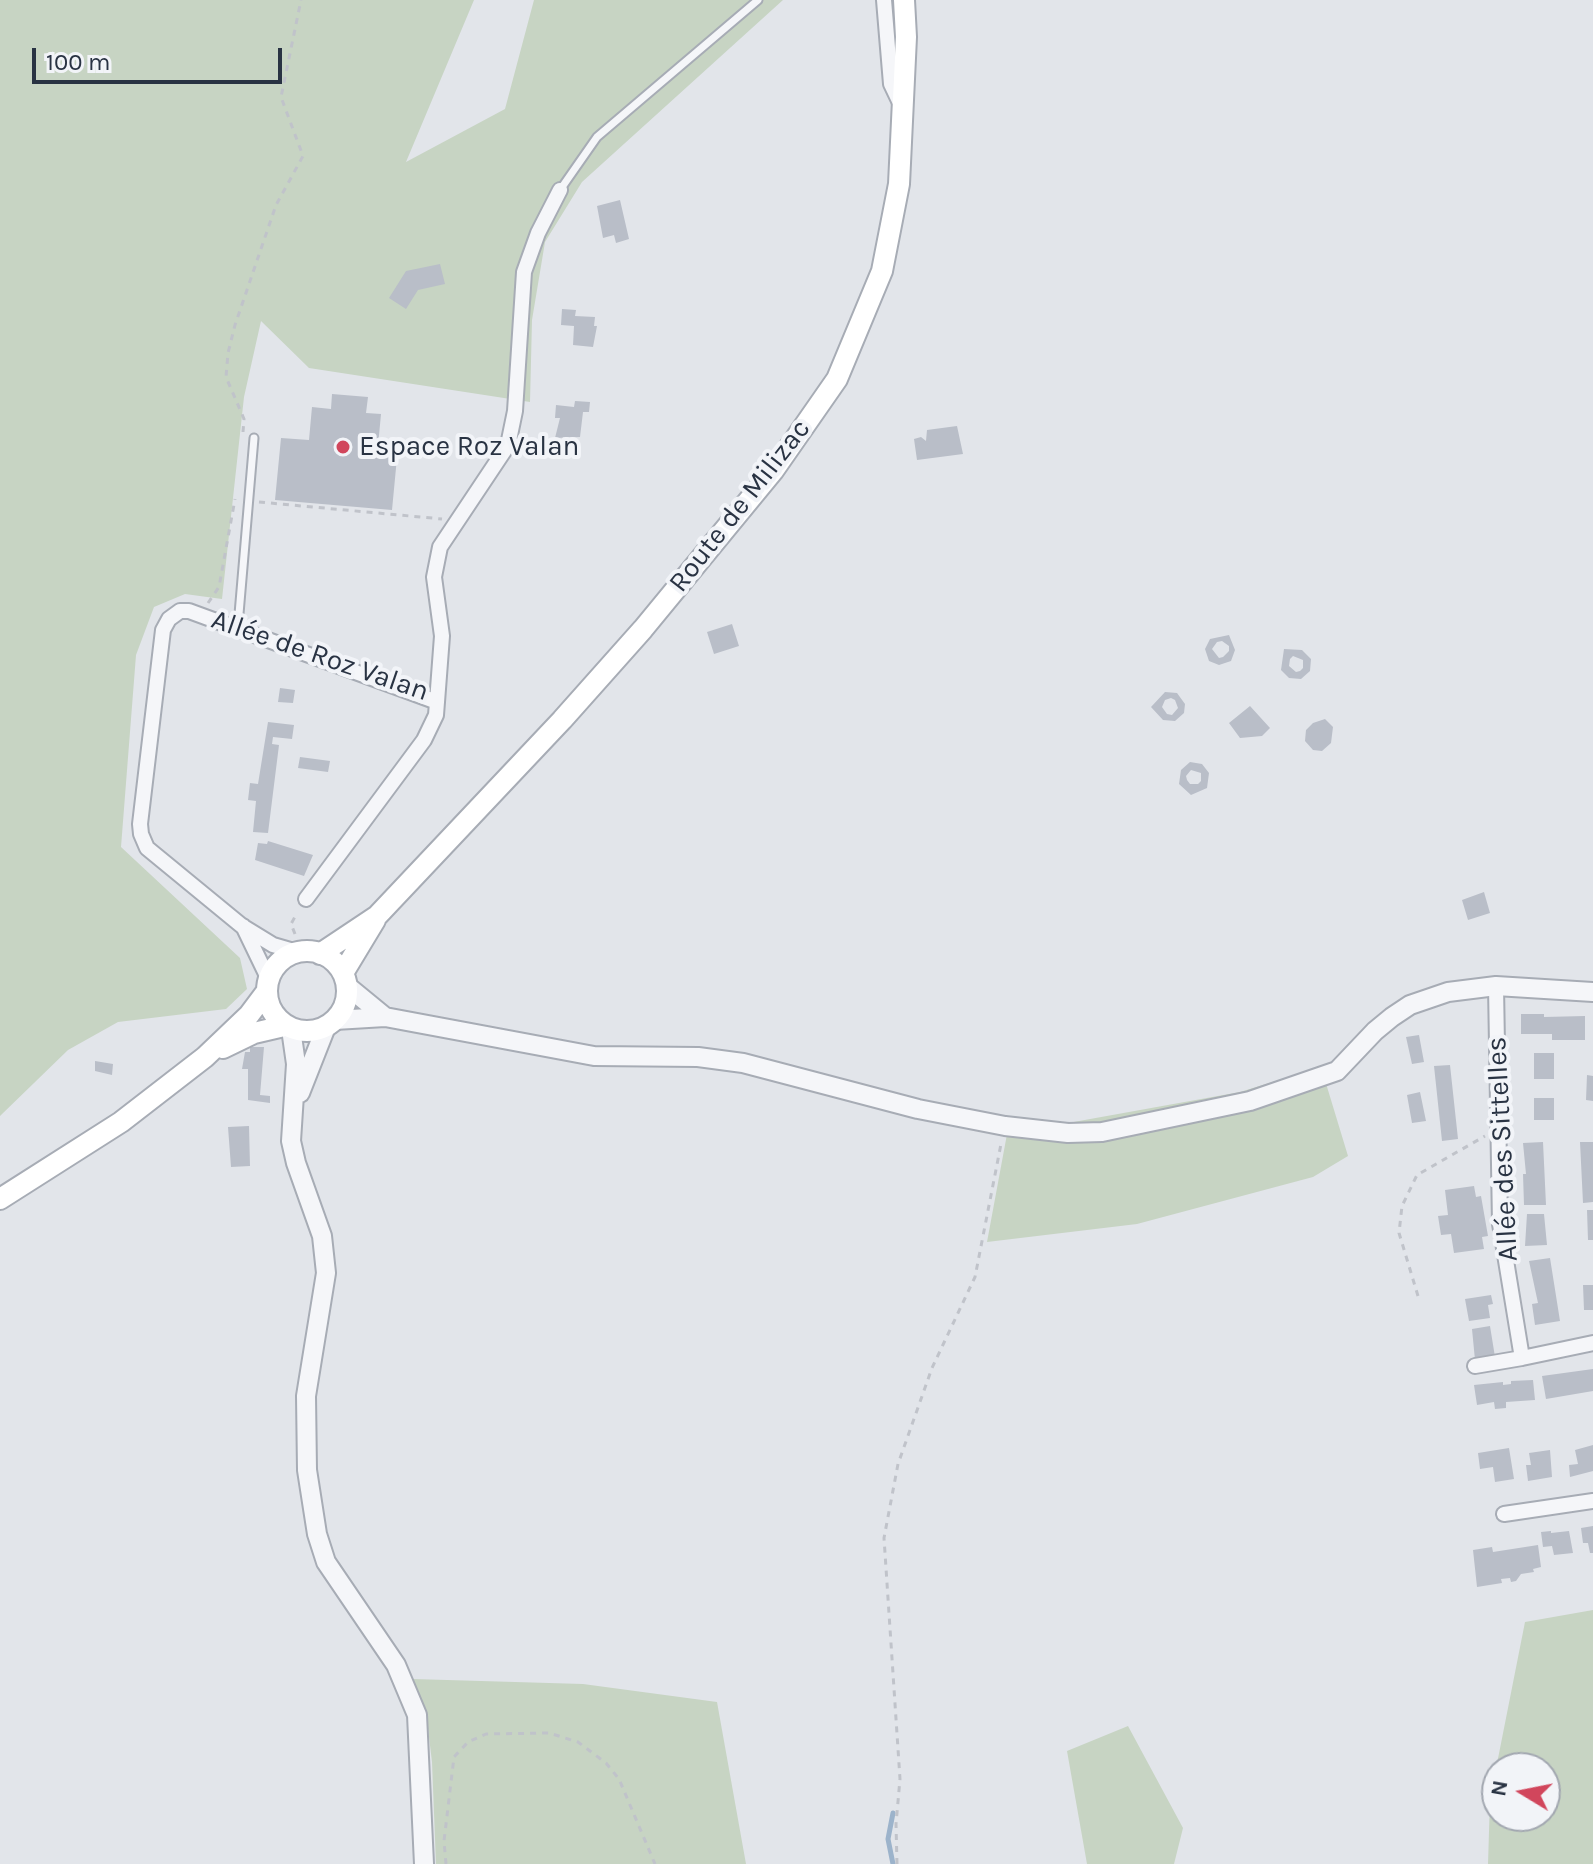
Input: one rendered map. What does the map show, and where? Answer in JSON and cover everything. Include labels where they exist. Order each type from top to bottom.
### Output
[{"type":"main road","name":"Route de Milizac","points":[[345,979],[377,916],[489,800],[643,629],[773,471],[837,379],[882,271],[899,184],[906,37],[904,0]]},
{"type":"main road","name":"Route de Milizac","points":[[306,953],[377,916]]},
{"type":"main road","points":[[0,1199],[121,1122],[205,1057],[249,1015],[279,962],[306,953],[337,964],[345,979],[343,1008],[331,1023],[309,1031],[288,1027],[254,1033],[205,1057]]},
{"type":"main road","points":[[268,985],[272,1014],[288,1027]]},
{"type":"street","points":[[884,0],[891,84],[904,110]]},
{"type":"street","name":"Allée de Roz Valan","points":[[306,953],[273,945],[242,926],[147,848],[140,824],[163,630],[169,619],[180,611],[198,614],[437,702],[442,636],[434,577],[440,547],[508,445],[515,411],[524,272],[538,233],[560,190]]},
{"type":"street","points":[[306,899],[424,740],[436,715],[437,702]]},
{"type":"street","name":"Allée de Roz Valan","points":[[242,926],[268,985]]},
{"type":"street","points":[[345,979],[385,1017]]},
{"type":"street","points":[[293,1114],[331,1023],[385,1017],[594,1056],[698,1057],[743,1063],[918,1109],[1005,1126],[1068,1133],[1102,1132],[1250,1101],[1337,1071],[1375,1031],[1410,1005],[1448,992],[1496,986],[1593,992]]},
{"type":"street","name":"Allée des Sittelles","points":[[1496,986],[1500,1224],[1522,1358]]},
{"type":"street","points":[[288,1027],[296,1064],[291,1141],[322,1236],[326,1273],[306,1396],[307,1470],[317,1534],[326,1562],[396,1665],[417,1715],[424,1864]]},
{"type":"street","points":[[1475,1366],[1593,1343]]},
{"type":"street","points":[[1504,1514],[1593,1501]]},
{"type":"lane","points":[[560,190],[597,137],[758,0]]},
{"type":"lane","points":[[231,627],[239,614],[254,438]]},
{"type":"path","points":[[243,433],[244,419],[226,377],[228,353],[276,205],[303,156],[281,97],[301,0]]},
{"type":"path","points":[[198,614],[219,587],[237,492]]},
{"type":"path","points":[[272,504],[445,519]]},
{"type":"path","points":[[306,899],[291,924],[306,953]]},
{"type":"path","points":[[897,1864],[896,1824],[900,1779],[884,1538],[898,1464],[932,1368],[975,1277],[1005,1126]]},
{"type":"path","points":[[1418,1296],[1399,1233],[1402,1206],[1417,1175],[1499,1129]]},
{"type":"path","points":[[446,1864],[444,1841],[454,1757],[468,1742],[486,1734],[549,1733],[578,1742],[606,1763],[619,1779],[655,1864]]},
{"type":"green space","points":[[0,0],[474,0],[406,162],[505,109],[534,0],[783,0],[582,182],[545,242],[532,320],[530,402],[309,368],[261,321],[244,397],[222,599],[185,594],[154,607],[136,655],[121,847],[240,958],[247,989],[226,1009],[118,1022],[68,1050],[0,1116]]},
{"type":"green space","points":[[1321,1067],[1348,1156],[1313,1177],[1137,1224],[987,1242],[1010,1118],[1068,1123],[1240,1092]]},
{"type":"green space","points":[[1593,1610],[1593,1864],[1488,1864],[1489,1832],[1561,1832],[1561,1752],[1499,1752],[1525,1622]]},
{"type":"green space","points":[[413,1679],[583,1684],[717,1702],[746,1864],[436,1864],[432,1762],[426,1712]]},
{"type":"green space","points":[[1128,1726],[1183,1828],[1174,1864],[1087,1864],[1067,1751]]},
{"type":"building","points":[[620,200],[629,239],[616,243],[614,235],[603,238],[597,206]]},
{"type":"building","points":[[440,264],[445,284],[418,290],[406,309],[389,298],[406,271]]},
{"type":"building","points":[[562,309],[576,310],[575,316],[595,317],[594,326],[597,326],[593,347],[573,345],[574,326],[561,325]]},
{"type":"building","name":"Espace Roz Valan","points":[[332,394],[368,397],[366,413],[381,414],[378,446],[398,447],[392,510],[275,500],[281,438],[309,440],[312,407],[331,409]]},
{"type":"building","points":[[575,401],[590,402],[589,412],[583,412],[580,437],[555,438],[560,418],[555,418],[556,405],[574,407]]},
{"type":"building","points":[[957,426],[963,454],[917,460],[914,439],[921,437],[926,441],[927,430]]},
{"type":"building","points":[[732,624],[739,646],[714,654],[707,632]]},
{"type":"building","points":[[1229,635],[1235,650],[1231,661],[1219,665],[1209,661],[1205,649],[1210,639]],"holes":[[[1222,641],[1229,646],[1229,651],[1219,658],[1212,649]]]},
{"type":"building","points":[[1284,649],[1302,650],[1311,659],[1310,671],[1301,679],[1289,678],[1281,670]],"holes":[[[1293,656],[1303,660],[1300,671],[1296,672],[1289,666]]]},
{"type":"building","points":[[280,688],[295,690],[293,703],[278,702]]},
{"type":"building","points":[[1165,692],[1177,693],[1185,704],[1184,713],[1175,721],[1163,720],[1151,707]],"holes":[[[1165,700],[1175,700],[1178,708],[1172,715],[1167,714],[1162,707]]]},
{"type":"building","points":[[1250,706],[1270,728],[1262,736],[1240,738],[1229,723]]},
{"type":"building","points":[[1325,719],[1333,727],[1331,743],[1322,751],[1313,750],[1305,741],[1306,730],[1313,723]]},
{"type":"building","points":[[268,722],[294,725],[292,739],[273,737],[272,744],[279,745],[268,833],[253,832],[256,801],[248,800],[250,783],[258,784]]},
{"type":"building","points":[[300,757],[330,761],[328,772],[298,768]]},
{"type":"building","points":[[1190,762],[1202,764],[1209,773],[1207,788],[1191,795],[1179,784],[1181,770]],"holes":[[[1191,770],[1201,773],[1198,784],[1190,784],[1187,780],[1186,776]]]},
{"type":"building","points":[[268,841],[313,855],[304,876],[255,860],[258,843],[267,844]]},
{"type":"building","points":[[1484,892],[1490,913],[1468,920],[1462,900]]},
{"type":"building","points":[[1521,1014],[1585,1016],[1585,1040],[1552,1040],[1552,1034],[1521,1034]]},
{"type":"building","points":[[1419,1035],[1424,1062],[1412,1064],[1406,1037]]},
{"type":"building","points":[[250,1047],[264,1047],[260,1095],[270,1096],[270,1103],[248,1100],[248,1069],[242,1069],[245,1052],[250,1052]]},
{"type":"building","points":[[1534,1053],[1554,1053],[1554,1079],[1534,1079]]},
{"type":"building","points":[[95,1061],[113,1064],[112,1075],[95,1071]]},
{"type":"building","points":[[1450,1065],[1458,1139],[1442,1141],[1434,1066]]},
{"type":"building","points":[[1587,1075],[1593,1076],[1593,1101],[1586,1100]]},
{"type":"building","points":[[1420,1092],[1426,1121],[1412,1123],[1407,1095]]},
{"type":"building","points":[[1534,1098],[1554,1098],[1554,1120],[1534,1120]]},
{"type":"building","points":[[249,1126],[250,1166],[231,1167],[228,1127]]},
{"type":"building","points":[[1543,1142],[1546,1205],[1524,1205],[1523,1174],[1526,1174],[1523,1143]]},
{"type":"building","points":[[1580,1142],[1593,1142],[1593,1202],[1583,1203]]},
{"type":"building","points":[[1474,1186],[1476,1197],[1481,1196],[1488,1236],[1482,1237],[1484,1249],[1454,1253],[1451,1234],[1441,1235],[1438,1216],[1448,1215],[1445,1190]]},
{"type":"building","points":[[1587,1210],[1593,1210],[1593,1240],[1588,1240]]},
{"type":"building","points":[[1527,1214],[1544,1214],[1547,1245],[1525,1246]]},
{"type":"building","points":[[1550,1258],[1560,1321],[1535,1325],[1532,1304],[1538,1303],[1529,1261]]},
{"type":"building","points":[[1583,1285],[1593,1285],[1593,1310],[1584,1310]]},
{"type":"building","points":[[1491,1295],[1493,1304],[1488,1305],[1490,1318],[1469,1321],[1465,1299]]},
{"type":"building","points":[[1490,1326],[1495,1357],[1475,1360],[1472,1329]]},
{"type":"building","points":[[1593,1369],[1593,1391],[1546,1399],[1542,1376]]},
{"type":"building","points":[[1533,1380],[1535,1400],[1506,1402],[1506,1408],[1495,1409],[1494,1402],[1477,1405],[1474,1385],[1503,1382],[1503,1385],[1511,1384],[1511,1381]]},
{"type":"building","points":[[1593,1445],[1593,1471],[1570,1477],[1569,1465],[1578,1464],[1575,1450]]},
{"type":"building","points":[[1509,1448],[1514,1479],[1495,1482],[1493,1467],[1480,1469],[1478,1453]]},
{"type":"building","points":[[1550,1450],[1552,1477],[1528,1481],[1526,1465],[1531,1465],[1529,1453]]},
{"type":"building","points":[[1593,1526],[1593,1553],[1590,1553],[1588,1543],[1583,1543],[1581,1528]]},
{"type":"building","points":[[1569,1531],[1573,1553],[1554,1555],[1552,1546],[1543,1547],[1541,1532]]},
{"type":"building","points":[[1538,1545],[1541,1567],[1533,1569],[1534,1572],[1521,1574],[1516,1581],[1501,1579],[1502,1583],[1477,1587],[1473,1550],[1492,1547],[1493,1552]]},
{"type":"waterway","points":[[893,1813],[888,1839],[893,1864]]},
{"type":"place","name":"Espace Roz Valan","points":[[343,447]]}]
